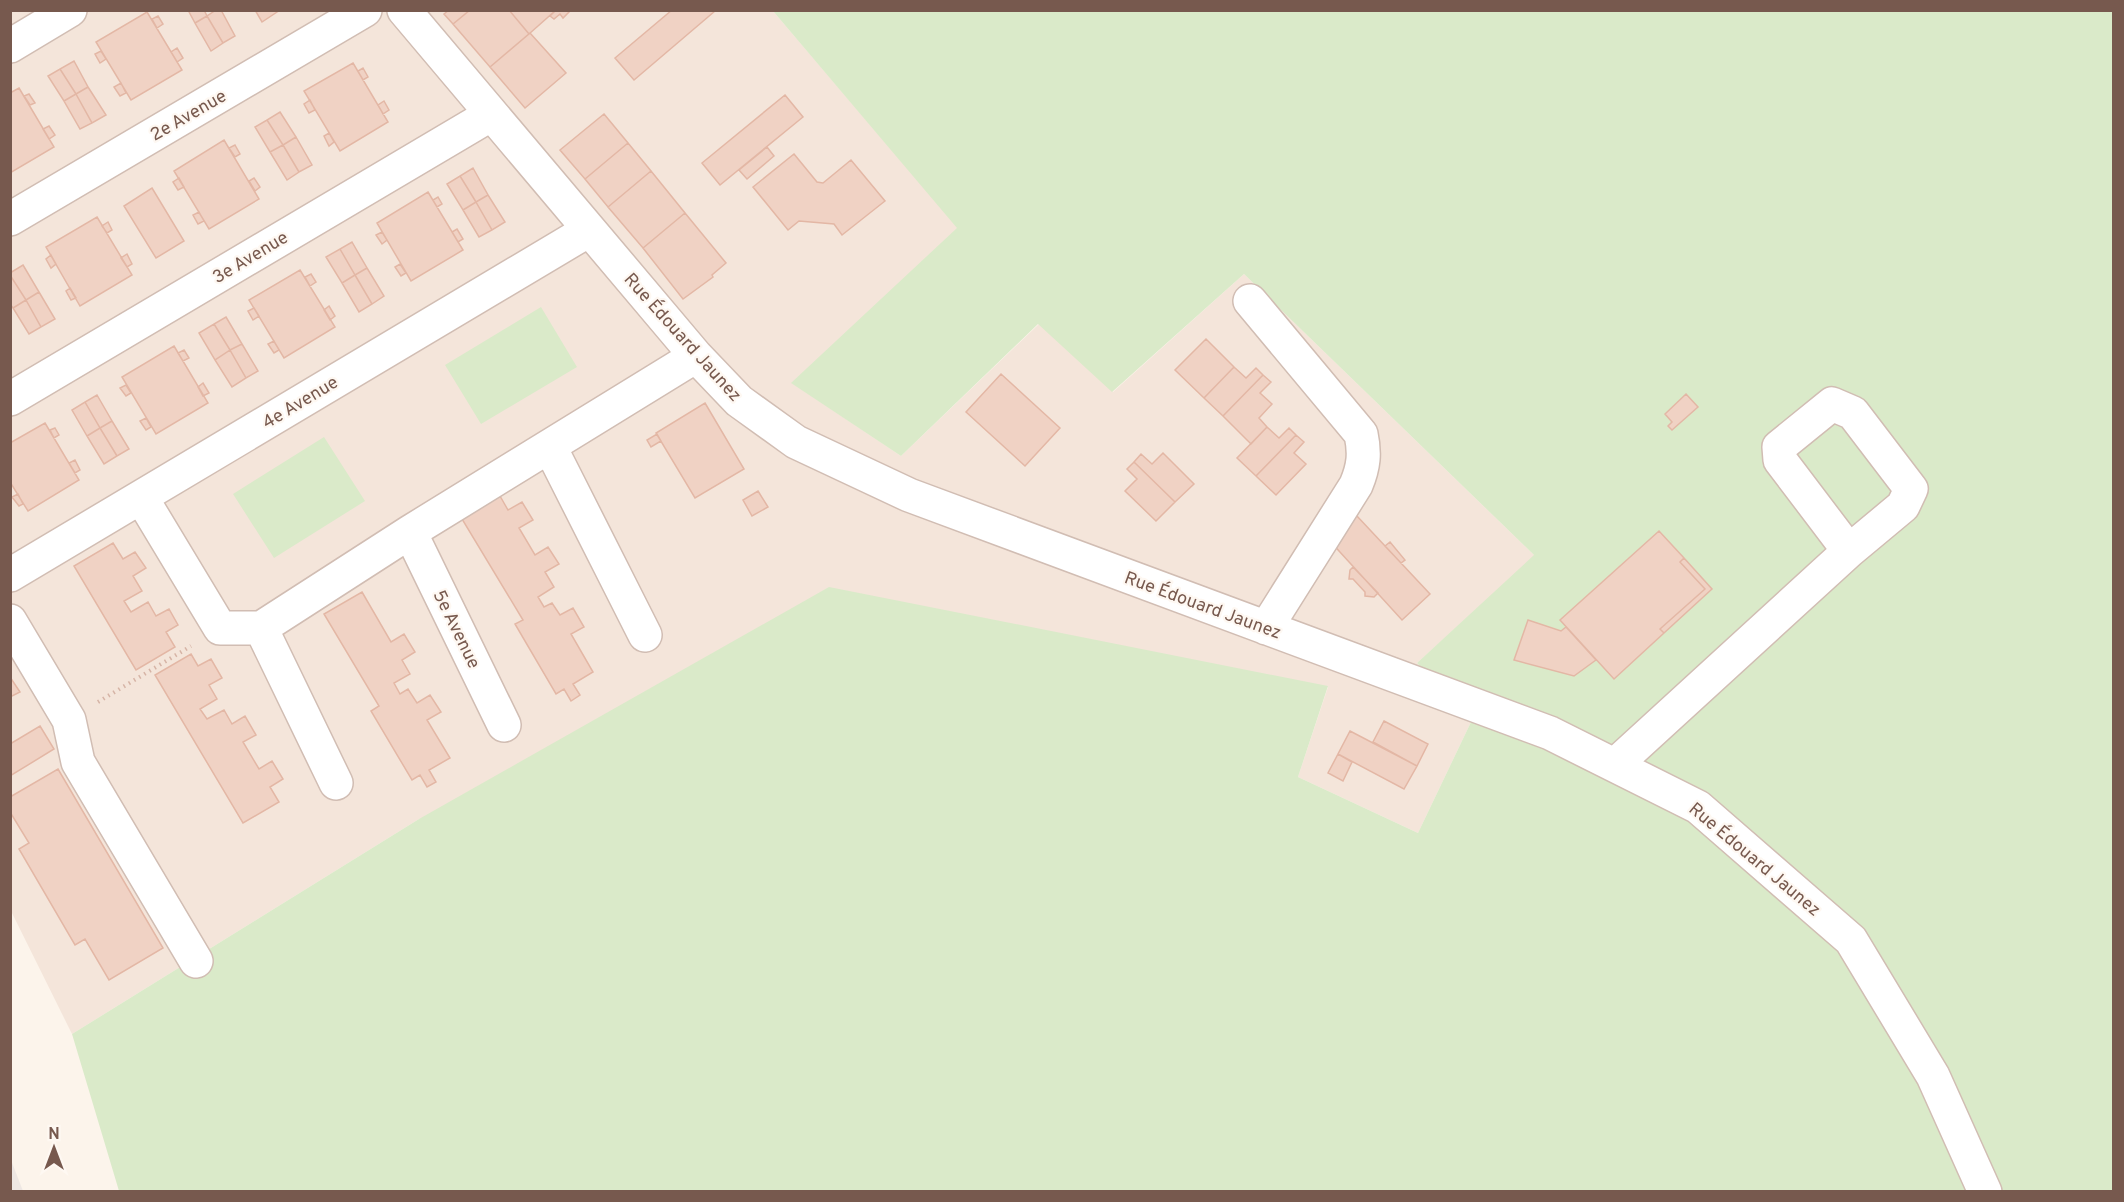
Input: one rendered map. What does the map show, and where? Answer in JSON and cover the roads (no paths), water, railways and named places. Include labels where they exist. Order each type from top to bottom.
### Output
[{"type":"street","points":[[10,46],[70,10]]},
{"type":"street","name":"2e Avenue","points":[[10,219],[365,10]]},
{"type":"street","name":"Rue Édouard Jaunez","points":[[404,10],[490,115],[696,356],[739,400],[796,442],[909,495],[1550,733],[1698,807],[1851,940],[1933,1076],[1985,1191]]},
{"type":"street","name":"3e Avenue","points":[[10,399],[490,115]]},
{"type":"street","name":"4e Avenue","points":[[10,575],[589,230]]},
{"type":"street","points":[[1250,301],[1361,434],[1365,451],[1363,467],[1356,485],[1266,628]]},
{"type":"street","points":[[141,497],[220,628],[261,628],[410,532],[696,356]]},
{"type":"street","points":[[550,447],[645,635]]},
{"type":"street","name":"5e Avenue","points":[[410,532],[504,725]]},
{"type":"street","points":[[1615,765],[1849,551]]},
{"type":"street","points":[[10,621],[69,720],[78,762],[196,961]]},
{"type":"street","points":[[261,628],[336,783]]}]
